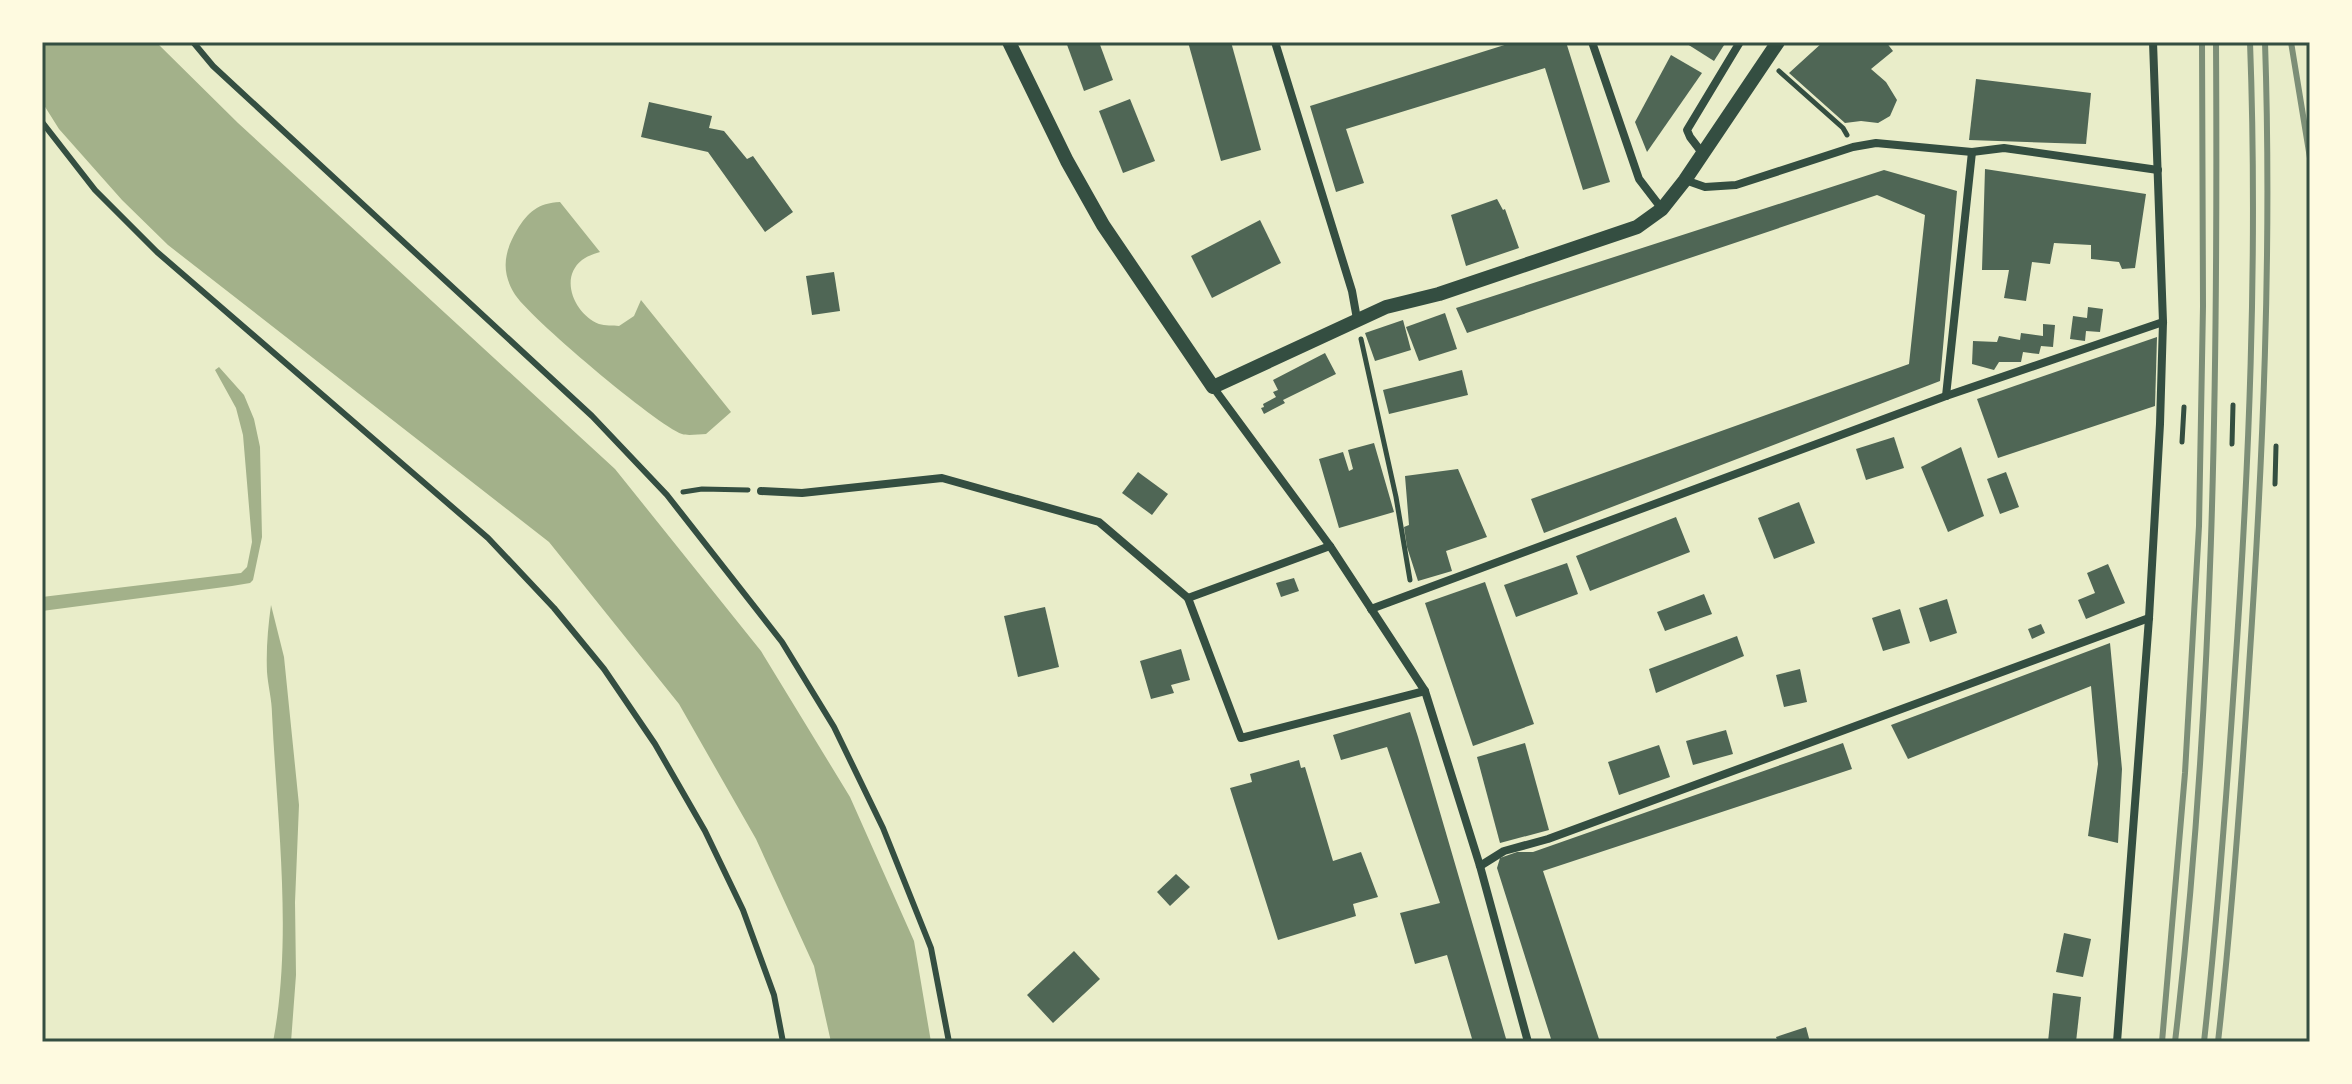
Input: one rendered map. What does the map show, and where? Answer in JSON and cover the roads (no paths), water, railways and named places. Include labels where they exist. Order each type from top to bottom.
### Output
[{"type":"street","points":[[1009,42],[1067,161],[1103,225],[1213,387],[1330,546],[1425,691],[1480,866],[1528,1042]]},
{"type":"street","points":[[1275,42],[1352,291],[1357,319]]},
{"type":"street","points":[[1592,42],[1639,179],[1662,209]]},
{"type":"street","points":[[1703,154],[1690,137],[1689,125],[1740,42]]},
{"type":"street","points":[[1213,387],[1357,319],[1637,227],[1662,209],[1685,180],[1778,42]]},
{"type":"street","points":[[2117,1042],[2149,618],[2163,322],[2153,42]]},
{"type":"street","points":[[1685,180],[1705,187],[1736,185],[1853,147],[1876,143],[1972,152],[2004,148],[2158,170]]},
{"type":"street","points":[[1946,396],[1972,152]]},
{"type":"street","points":[[1371,609],[1946,396],[2163,322]]},
{"type":"street","points":[[761,491],[802,493],[942,478],[1099,522],[1188,598],[1241,738],[1425,691]]},
{"type":"street","points":[[1188,598],[1330,546]]},
{"type":"street","points":[[1480,866],[1504,851],[1548,839],[2149,618]]},
{"type":"lane","points":[[193,42],[213,66],[592,416],[667,495],[782,642],[834,727],[883,828],[931,948],[949,1042]]},
{"type":"lane","points":[[42,122],[95,190],[157,252],[488,538],[554,608],[604,669],[655,744],[684,794],[743,910],[774,995],[783,1042]]},
{"type":"railway","points":[[2162,1042],[2185,773],[2199,526],[2203,306],[2202,42]]},
{"type":"railway","points":[[2175,1042],[2188,917],[2206,668],[2214,418],[2216,42]]},
{"type":"railway","points":[[2204,1042],[2228,774],[2248,444],[2253,203],[2250,42]]},
{"type":"railway","points":[[2218,1042],[2239,808],[2262,433],[2267,277],[2265,42]]},
{"type":"railway","points":[[2291,42],[2310,158]]}]
